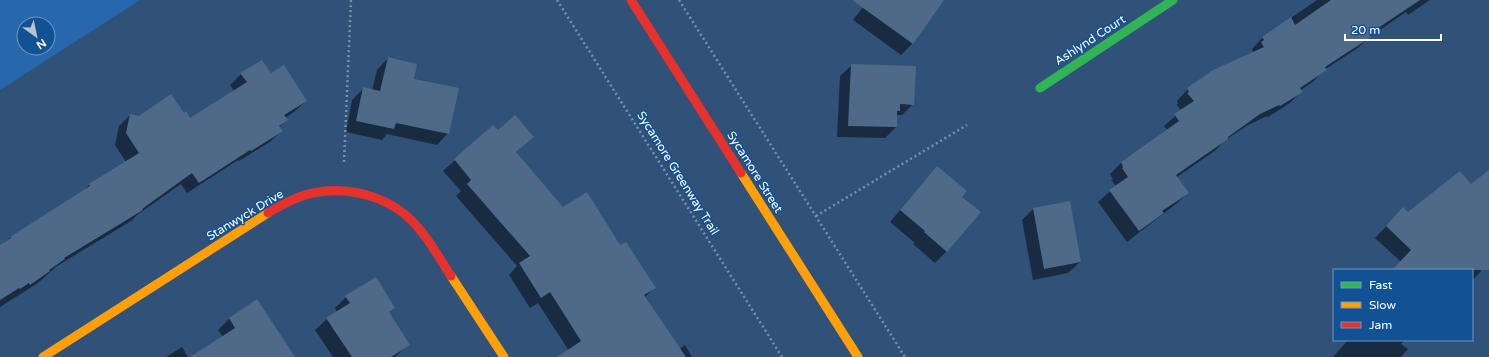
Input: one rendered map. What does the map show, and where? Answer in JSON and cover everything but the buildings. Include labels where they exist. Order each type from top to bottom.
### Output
[{"type":"street","name":"Sycamore Street","points":[[631,0],[858,357]]},
{"type":"street","name":"Ashlynd Court","points":[[1040,88],[1173,0]]},
{"type":"street","name":"Stanwyck Drive","points":[[43,357],[280,205],[312,193],[343,190],[373,196],[398,208],[420,229],[504,357]]},
{"type":"path","points":[[343,190],[351,0]]},
{"type":"path","name":"Sycamore Greenway Trail","points":[[557,0],[782,357]]},
{"type":"path","points":[[679,0],[905,357]]},
{"type":"path","points":[[816,216],[967,125]]},
{"type":"shaded area","points":[[0,0],[140,0],[56,54],[56,16],[16,16],[16,56],[53,56],[0,90]]},
{"type":"traffic: fast","points":[[1040,88],[1173,0]]},
{"type":"traffic: slow","points":[[741,173],[858,357]]},
{"type":"traffic: slow","points":[[43,357],[268,213]]},
{"type":"traffic: slow","points":[[451,276],[504,357]]},
{"type":"traffic: jam","points":[[631,0],[741,173]]},
{"type":"traffic: jam","points":[[268,213],[295,199],[313,193],[343,191],[372,196],[385,202],[410,219],[428,241],[451,276]]}]
